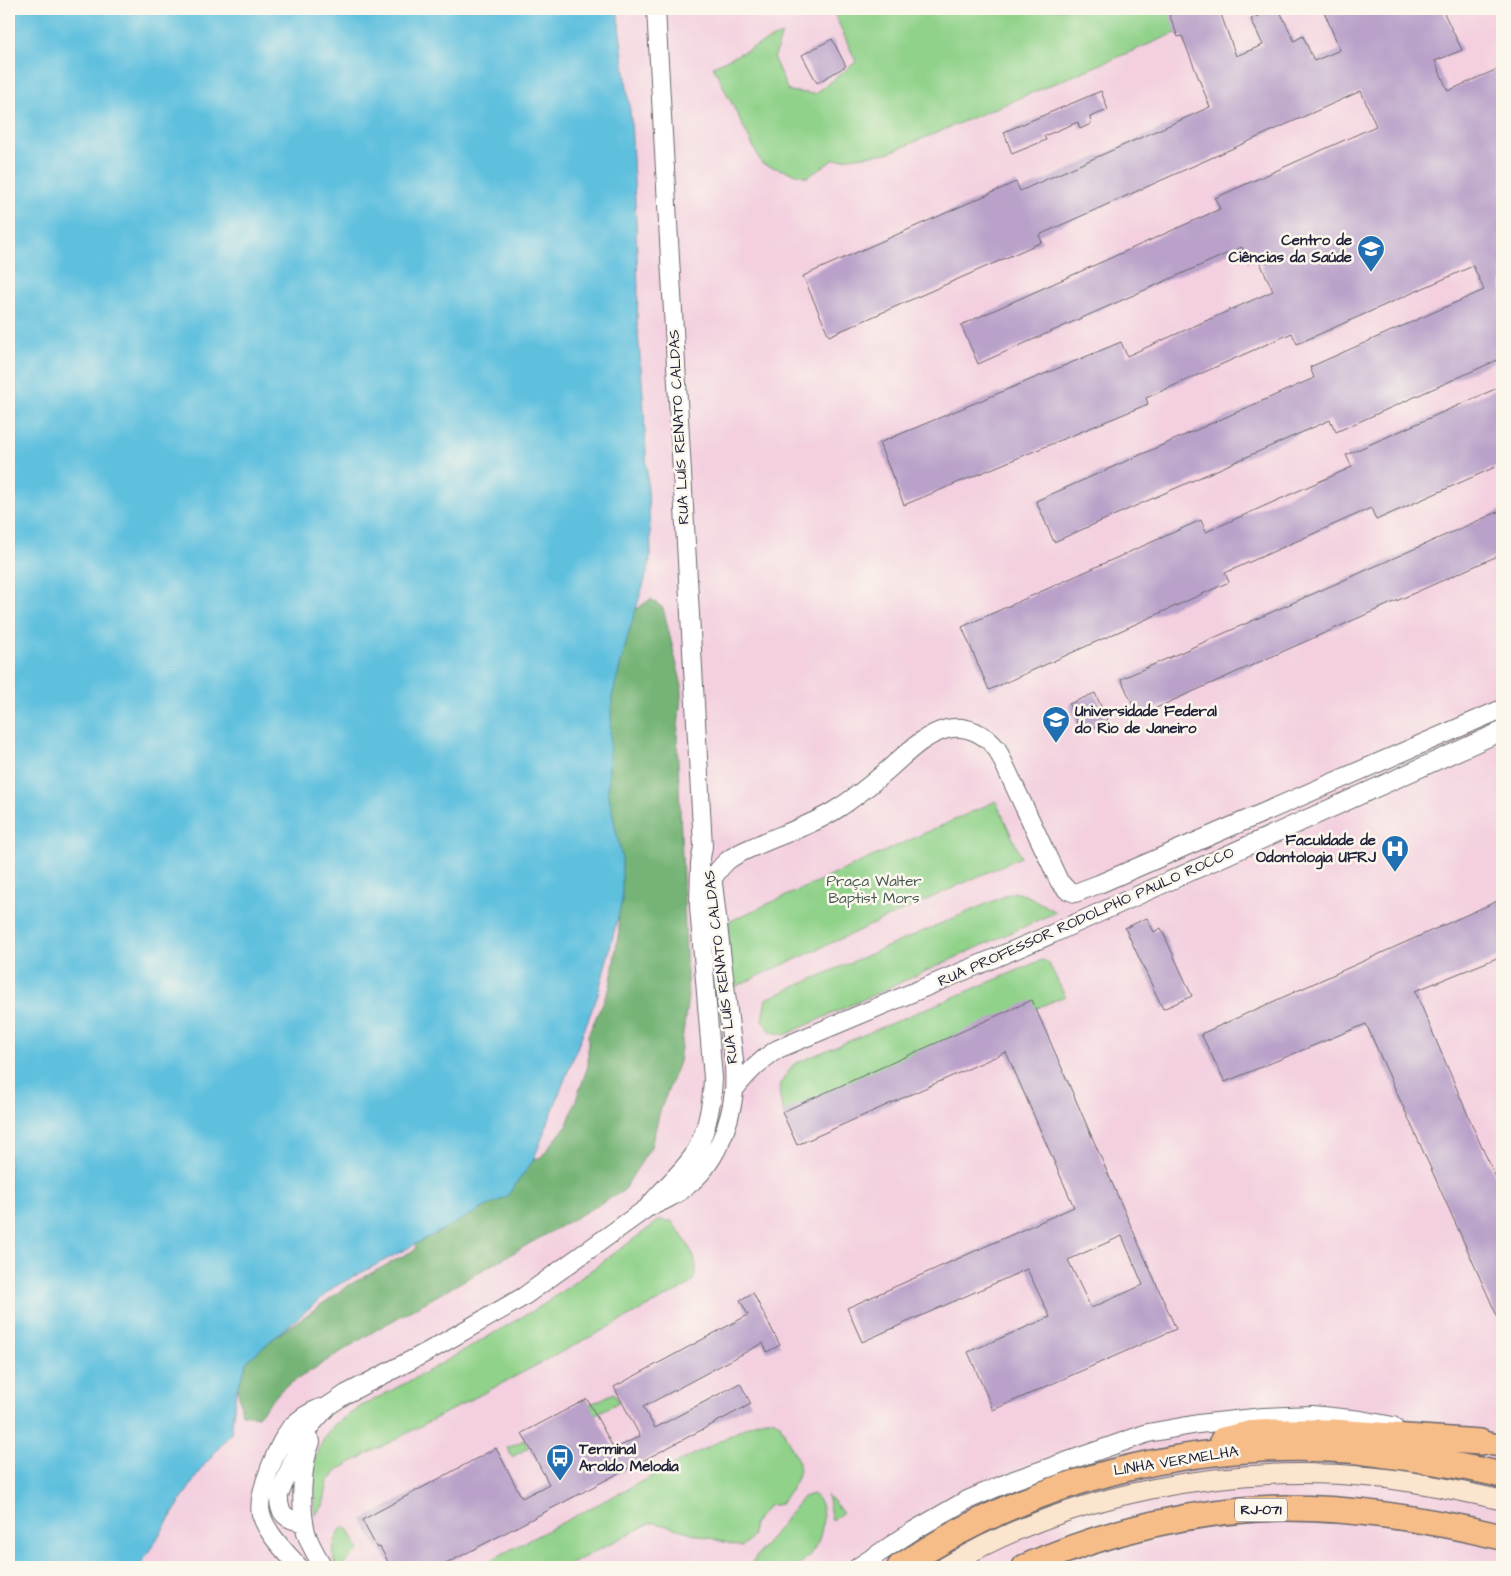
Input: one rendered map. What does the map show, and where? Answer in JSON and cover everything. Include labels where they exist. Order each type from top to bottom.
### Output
[{"type":"highway","points":[[1149,1463],[1236,1436],[1258,1432],[1334,1432],[1491,1444]]},
{"type":"highway","name":"LINHA VERMELHA","points":[[900,1567],[937,1544],[994,1515],[1082,1480],[1111,1471],[1209,1453],[1243,1450],[1350,1450],[1472,1468],[1502,1475]]},
{"type":"highway","name":"RJ-071","points":[[1025,1567],[1057,1553],[1110,1535],[1170,1521],[1225,1512],[1285,1508],[1340,1510],[1401,1517],[1458,1526],[1502,1537]]},
{"type":"main road","name":"LINHA VERMELHA","points":[[945,1567],[1002,1537],[1088,1505],[1167,1486],[1239,1477],[1301,1474],[1373,1477],[1502,1500]]},
{"type":"street","name":"RUA LUÍS RENATO CALDAS","points":[[647,1208],[693,1155],[704,1132],[712,1099],[713,1078],[698,907],[700,864],[703,846],[656,9]]},
{"type":"street","name":"RUA PROFESSOR RODOLPHO PAULO ROCCO","points":[[713,877],[726,862],[738,853],[814,822],[838,809],[926,737],[949,728],[970,730],[982,734],[997,749],[1060,881],[1071,893],[1080,893],[1502,709]]},
{"type":"street","name":"RUA PROFESSOR RODOLPHO PAULO ROCCO","points":[[734,1090],[760,1060],[778,1049],[1060,930],[1502,731]]},
{"type":"street","name":"RUA LUÍS RENATO CALDAS","points":[[703,846],[713,877],[734,1061],[734,1090]]},
{"type":"street","points":[[698,907],[713,877]]},
{"type":"street","points":[[304,1522],[289,1519],[282,1514],[278,1505],[279,1496],[302,1439],[311,1425],[328,1406],[346,1394],[436,1347],[523,1297],[647,1208],[669,1199],[687,1186],[706,1166],[718,1146],[724,1133],[734,1090]]},
{"type":"street","points":[[299,1567],[276,1540],[264,1521],[260,1506],[262,1492],[281,1446],[291,1428],[300,1419],[314,1410],[328,1406]]},
{"type":"street","points":[[323,1567],[311,1546],[304,1522],[303,1486],[309,1446],[328,1406]]},
{"type":"street","points":[[858,1567],[913,1530],[964,1500],[1014,1480],[1148,1433],[1198,1424],[1263,1416],[1312,1415],[1361,1420],[1491,1444]]},
{"type":"shaded area","name":"Universidade Federal do Rio de Janeiro","points":[[617,9],[1502,9],[1502,1567],[139,1567],[201,1469],[231,1433],[236,1392],[248,1360],[334,1287],[507,1195],[533,1161],[598,994],[622,901],[629,632],[643,588],[643,394],[637,320],[636,222],[631,119]]},
{"type":"green space","points":[[844,9],[1233,9],[888,153],[833,160],[807,177],[762,164],[713,66],[782,34],[774,59],[788,91],[815,94],[856,62],[834,13]]},
{"type":"green space","points":[[651,599],[663,608],[682,686],[677,738],[688,998],[679,1062],[660,1111],[651,1147],[623,1191],[376,1330],[283,1388],[258,1416],[242,1414],[234,1366],[349,1285],[416,1249],[412,1221],[469,1180],[541,1157],[567,1125],[588,1066],[588,1035],[610,987],[619,930],[617,883],[595,774],[629,614]]},
{"type":"green space","name":"Praça Walter Baptist Mors","points":[[996,801],[1021,857],[730,989],[728,922]]},
{"type":"green space","name":"Praça Walter Baptist Mors","points":[[1014,892],[1028,896],[1056,912],[785,1035],[771,1032],[762,1020],[766,999]]},
{"type":"green space","points":[[1042,960],[1048,962],[1065,996],[785,1116],[779,1093],[784,1077],[794,1064]]},
{"type":"green space","points":[[660,1220],[672,1221],[692,1252],[696,1269],[689,1285],[339,1469],[328,1482],[323,1506],[315,1515],[314,1464],[316,1454],[326,1435],[335,1424],[360,1407],[432,1369],[546,1303]]},
{"type":"green space","points":[[614,1393],[619,1402],[594,1415],[589,1405]]},
{"type":"green space","points":[[773,1419],[780,1424],[799,1463],[798,1475],[781,1504],[768,1506],[753,1524],[753,1535],[742,1547],[656,1523],[650,1523],[565,1567],[477,1567],[756,1422]]},
{"type":"green space","points":[[524,1440],[528,1448],[512,1457],[507,1448]]},
{"type":"green space","points":[[812,1494],[821,1504],[823,1520],[820,1536],[814,1549],[808,1556],[797,1567],[748,1567],[803,1497]]},
{"type":"green space","points":[[827,1495],[843,1512],[832,1521]]},
{"type":"green space","points":[[344,1526],[349,1530],[359,1550],[340,1567],[337,1567],[333,1558],[334,1546],[338,1534]]},
{"type":"water","points":[[9,9],[617,9],[631,119],[636,222],[637,320],[651,550],[649,566],[612,697],[608,791],[622,859],[622,901],[598,994],[533,1161],[507,1196],[334,1287],[248,1360],[236,1392],[231,1433],[201,1469],[139,1567],[9,1567]]},
{"type":"building","name":"Centro de Ciências da Saúde","points":[[1167,9],[1219,9],[1236,56],[1263,45],[1251,19],[1273,9],[1279,9],[1294,41],[1303,36],[1314,61],[1340,50],[1323,9],[1442,9],[1462,50],[1435,61],[1448,91],[1502,67],[1502,358],[1336,432],[1330,420],[1054,542],[1036,501],[1314,378],[1310,367],[1484,290],[1473,266],[1297,344],[1292,333],[1146,398],[1148,404],[904,505],[879,443],[1121,342],[1127,356],[1273,291],[1258,258],[1248,262],[1242,247],[978,364],[961,325],[1220,209],[1215,198],[1376,126],[1361,91],[1039,235],[1042,242],[829,336],[803,276],[1016,182],[1020,191],[1210,107],[1182,36],[1178,37]]},
{"type":"building","points":[[832,39],[846,66],[817,83],[802,55]]},
{"type":"building","points":[[1101,91],[1108,110],[1090,117],[1091,124],[1080,129],[1078,122],[1044,136],[1046,140],[1012,154],[1004,132]]},
{"type":"building","points":[[1502,386],[1502,464],[1376,520],[1371,508],[1225,573],[1229,582],[989,690],[962,627],[1201,520],[1206,532],[1352,467],[1346,455]]},
{"type":"building","points":[[1502,510],[1502,554],[1138,716],[1121,679]]},
{"type":"building","points":[[1095,693],[1108,722],[1081,733],[1069,704]]},
{"type":"building","points":[[1502,899],[1502,956],[1415,991],[1502,1190],[1502,1327],[1366,1024],[1225,1082],[1201,1034]]},
{"type":"building","points":[[1147,918],[1154,932],[1161,928],[1192,996],[1163,1009],[1125,928]]},
{"type":"building","points":[[1032,1000],[1176,1329],[993,1410],[968,1352],[1050,1317],[1027,1269],[862,1342],[847,1308],[1074,1207],[1006,1052],[797,1145],[782,1112]],"holes":[[[1122,1236],[1143,1285],[1091,1308],[1068,1260]]]},
{"type":"building","points":[[753,1293],[780,1345],[767,1352],[763,1343],[643,1407],[655,1428],[740,1383],[751,1404],[440,1567],[391,1567],[380,1547],[377,1548],[362,1520],[496,1448],[522,1498],[549,1484],[522,1433],[587,1399],[614,1449],[640,1436],[614,1387],[748,1315],[740,1300]]},
{"type":"place","name":"Centro de Ciências da Saúde","points":[[1371,273]]},
{"type":"place","name":"Universidade Federal do Rio de Janeiro","points":[[1056,744]]},
{"type":"place","name":"Faculdade de Odontologia UFRJ","points":[[1395,873]]},
{"type":"place","name":"Terminal Aroldo Melodia","points":[[560,1482]]}]
